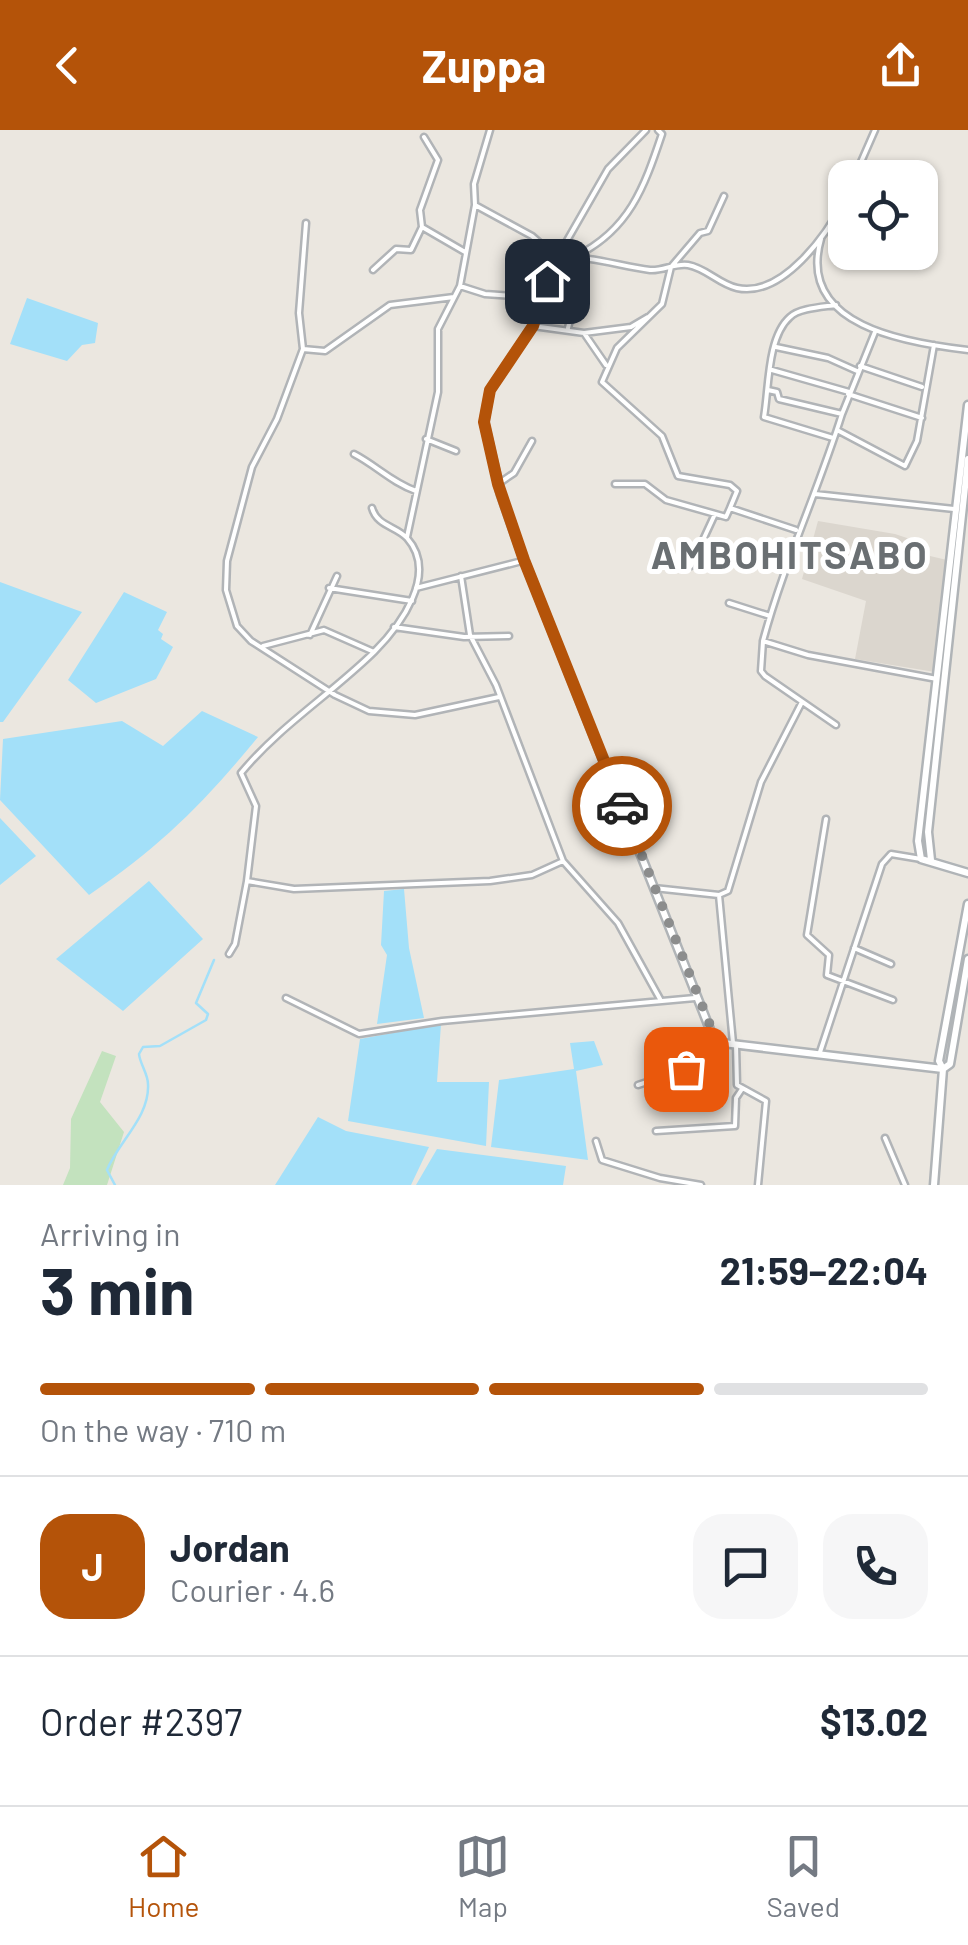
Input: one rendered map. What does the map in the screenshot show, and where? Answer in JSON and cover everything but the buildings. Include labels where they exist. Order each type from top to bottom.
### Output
[{"type":"street","points":[[406,538],[440,378],[438,328],[460,286],[475,205],[474,184],[490,130]]},
{"type":"street","points":[[646,130],[600,182],[557,258],[533,326],[490,390],[484,422],[498,484],[524,560],[716,1040]]},
{"type":"street","points":[[574,256],[622,225],[662,134],[658,130]]},
{"type":"street","points":[[862,160],[875,130]]},
{"type":"street","points":[[373,270],[396,249],[412,250],[422,227],[420,210],[438,160],[424,136]]},
{"type":"street","points":[[615,484],[645,484],[666,500],[726,517],[730,508],[735,488],[674,472],[662,436],[605,388],[602,378],[617,348],[662,304],[671,267],[700,233],[708,231],[724,196]]},
{"type":"street","points":[[475,205],[532,236],[557,258],[574,256],[648,270],[684,264],[740,289],[783,276],[828,227]]},
{"type":"street","points":[[306,223],[299,313],[303,348],[277,419],[252,467],[227,561],[226,590],[237,626],[354,706],[386,714],[415,715],[499,697]]},
{"type":"street","points":[[422,227],[465,252]]},
{"type":"street","points":[[823,235],[816,258],[819,282],[836,304],[875,332],[968,350]]},
{"type":"street","points":[[460,286],[484,294],[542,298]]},
{"type":"street","points":[[568,328],[576,292]]},
{"type":"street","points":[[303,348],[324,352],[390,305],[454,297]]},
{"type":"street","points":[[833,438],[764,417],[776,347],[792,314],[836,304]]},
{"type":"street","points":[[533,326],[584,333],[631,327],[652,316]]},
{"type":"street","points":[[836,725],[761,671],[763,642],[796,530],[814,494],[848,393],[875,332]]},
{"type":"street","points":[[584,333],[606,364]]},
{"type":"street","points":[[836,430],[905,466],[922,418],[934,345]]},
{"type":"street","points":[[776,347],[828,358],[924,388]]},
{"type":"street","points":[[772,370],[922,418]]},
{"type":"street","points":[[768,390],[777,392],[780,399],[842,414]]},
{"type":"street","points":[[931,860],[926,848],[940,738],[968,404]]},
{"type":"street","points":[[426,439],[456,451]]},
{"type":"street","points":[[498,484],[514,473],[532,441]]},
{"type":"street","points":[[354,454],[382,470],[390,481],[416,491]]},
{"type":"street","points":[[959,514],[968,459]]},
{"type":"street","points":[[814,494],[959,514]]},
{"type":"street","points":[[230,954],[249,889],[256,806],[240,773],[269,739],[374,652],[412,600],[416,588],[418,557],[406,538],[376,519],[372,508]]},
{"type":"street","points":[[730,508],[796,530]]},
{"type":"street","points":[[691,566],[715,514]]},
{"type":"street","points":[[416,588],[524,560]]},
{"type":"street","points":[[310,635],[337,576]]},
{"type":"street","points":[[462,576],[470,635],[499,697],[563,861],[618,923],[660,999]]},
{"type":"street","points":[[329,588],[412,600]]},
{"type":"street","points":[[729,603],[770,616]]},
{"type":"street","points":[[394,627],[414,633],[509,636]]},
{"type":"street","points":[[263,646],[324,630],[374,652]]},
{"type":"street","points":[[763,642],[808,655],[942,679]]},
{"type":"street","points":[[922,858],[918,841],[930,738],[942,679]]},
{"type":"street","points":[[654,888],[719,895],[728,891],[761,782],[802,702]]},
{"type":"street","points":[[930,738],[940,738]]},
{"type":"street","points":[[826,819],[807,928],[810,940],[828,954],[826,973],[893,1000]]},
{"type":"street","points":[[820,1052],[886,858],[922,858],[968,873]]},
{"type":"street","points":[[247,882],[294,889],[490,881],[532,875],[563,861]]},
{"type":"street","points":[[719,895],[737,1085],[762,1095],[766,1101],[758,1185]]},
{"type":"street","points":[[934,1185],[944,1070],[939,1061],[968,904]]},
{"type":"street","points":[[854,948],[891,964]]},
{"type":"street","points":[[944,1070],[950,1064],[968,959]]},
{"type":"street","points":[[286,998],[359,1034],[697,997]]},
{"type":"street","points":[[716,1040],[944,1070]]},
{"type":"street","points":[[638,1085],[686,1069],[686,1054],[709,1048],[716,1040]]},
{"type":"street","points":[[656,1130],[735,1126],[736,1098],[742,1090]]},
{"type":"street","points":[[885,1138],[905,1185]]},
{"type":"street","points":[[596,1141],[602,1160],[660,1178],[701,1185]]},
{"type":"shaded area","points":[[818,521],[895,534],[928,545],[930,556],[947,560],[935,672],[855,659],[866,601],[802,579]]},
{"type":"green space","points":[[102,1051],[116,1056],[100,1102],[124,1132],[107,1185],[63,1185],[70,1168],[71,1119]]},
{"type":"water","points":[[27,298],[98,323],[95,343],[82,345],[67,361],[10,344]]},
{"type":"water","points":[[0,582],[82,612],[3,722],[0,722]]},
{"type":"water","points":[[124,592],[167,612],[158,630],[163,634],[161,639],[173,647],[156,679],[96,703],[68,680]]},
{"type":"water","points":[[202,711],[258,737],[180,823],[89,895],[0,800],[3,739],[122,721],[163,746]]},
{"type":"water","points":[[0,818],[36,856],[0,885]]},
{"type":"water","points":[[149,881],[203,939],[123,1011],[56,959]]},
{"type":"water","points":[[404,889],[409,948],[424,1018],[377,1024],[387,955],[381,945],[384,891]]},
{"type":"water","points":[[441,1024],[437,1082],[489,1082],[486,1146],[348,1121],[360,1039]]},
{"type":"water","points":[[594,1041],[603,1065],[576,1071],[588,1160],[491,1147],[499,1080],[574,1069],[570,1043]]},
{"type":"water","points":[[318,1117],[346,1131],[429,1147],[411,1185],[275,1185]]},
{"type":"water","points":[[437,1149],[566,1166],[563,1185],[416,1185]]},
{"type":"waterway","points":[[115,1185],[107,1170],[139,1118],[147,1096],[148,1080],[139,1054],[143,1047],[160,1046],[206,1020],[208,1014],[196,1003],[214,960]]},
{"type":"way so far","points":[[622,806],[716,1040],[714,1046],[686,1054],[686,1069]]},
{"type":"district","name":"AMBOHITSABO","points":[[790,554]]},
{"type":"route","points":[[547,281],[526,340],[505,364],[490,390],[484,422],[498,484],[524,560],[622,806]]}]
